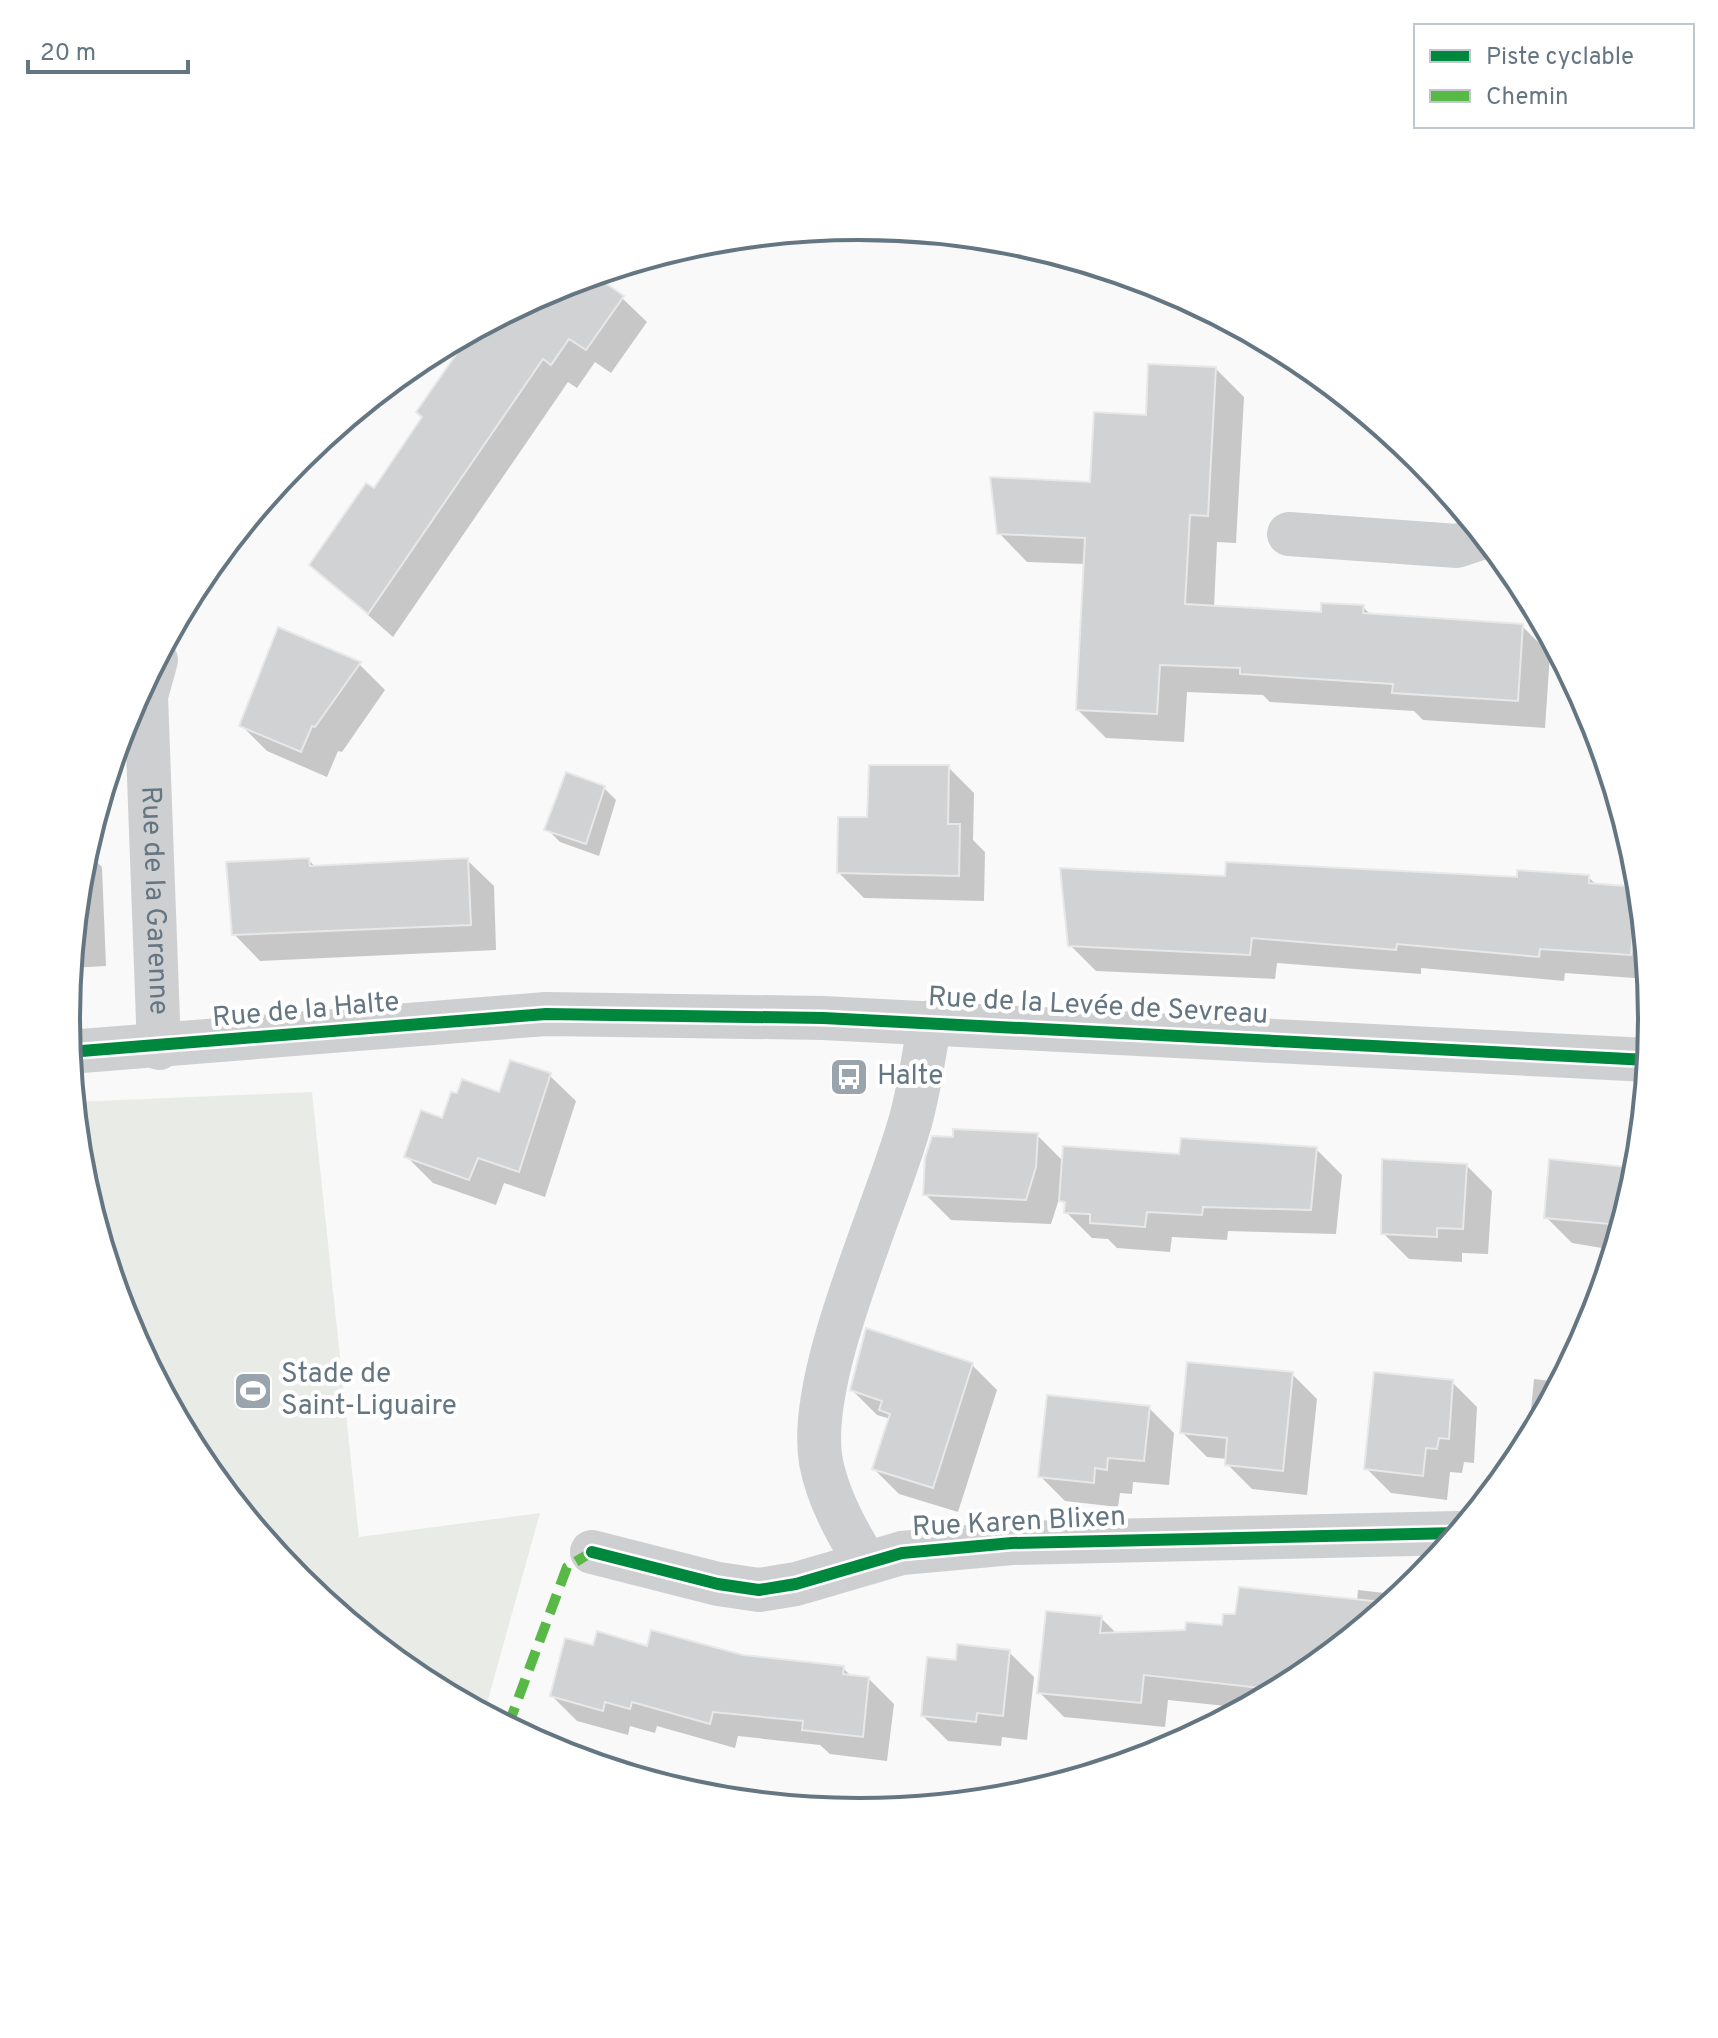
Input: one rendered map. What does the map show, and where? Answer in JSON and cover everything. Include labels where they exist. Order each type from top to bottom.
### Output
[{"type":"street","points":[[1289,534],[1457,546],[1473,541]]},
{"type":"street","name":"Rue de la Garenne","points":[[146,705],[159,1048]]},
{"type":"street","name":"Rue de la Halte","points":[[81,1051],[159,1048],[546,1014]]},
{"type":"street","name":"Rue de la Levée de Sevreau","points":[[546,1014],[775,1016],[930,1022],[1636,1059]]},
{"type":"street","points":[[865,1561],[840,1521],[821,1461],[821,1413],[832,1355],[909,1127],[930,1022]]},
{"type":"street","name":"Rue Karen Blixen","points":[[592,1552],[718,1584],[759,1590],[796,1584],[865,1561],[902,1553],[1012,1543],[1445,1533]]},
{"type":"shaded area","name":"Stade de Saint-Liguaire","points":[[312,1092],[359,1537],[540,1513],[487,1704],[426,1667],[345,1605],[273,1533],[211,1452],[160,1364],[121,1269],[95,1171],[85,1102]]},
{"type":"building","points":[[605,283],[624,296],[586,350],[569,339],[551,365],[543,359],[368,614],[309,565],[366,483],[374,488],[422,417],[416,412],[458,351],[470,344],[514,320]]},
{"type":"building","points":[[1148,364],[1216,367],[1208,516],[1190,515],[1185,604],[1321,612],[1321,603],[1364,605],[1363,613],[1523,624],[1518,701],[1392,693],[1393,684],[1240,674],[1240,668],[1160,665],[1157,714],[1076,710],[1085,538],[997,534],[990,477],[1090,482],[1094,412],[1146,415]]},
{"type":"building","points":[[278,627],[361,662],[315,727],[312,726],[301,752],[239,726]]},
{"type":"building","points":[[869,765],[949,765],[948,824],[960,824],[959,876],[837,873],[838,817],[867,817]]},
{"type":"building","points":[[566,772],[605,786],[586,844],[544,830]]},
{"type":"building","points":[[309,858],[310,866],[468,858],[471,925],[232,935],[226,862]]},
{"type":"building","points":[[1226,862],[1517,877],[1517,870],[1589,875],[1589,883],[1626,886],[1633,935],[1631,955],[1540,949],[1539,957],[1397,944],[1396,950],[1252,938],[1250,955],[1068,946],[1060,868],[1225,876]]},
{"type":"building","points":[[510,1060],[551,1073],[519,1172],[478,1158],[469,1180],[404,1157],[421,1110],[442,1118],[451,1092],[457,1093],[462,1079],[499,1092]]},
{"type":"building","points":[[953,1129],[1038,1133],[1036,1167],[1026,1200],[923,1195],[925,1158],[932,1136],[953,1137]]},
{"type":"building","points":[[1181,1138],[1317,1147],[1311,1210],[1203,1207],[1202,1215],[1147,1212],[1145,1227],[1090,1223],[1090,1214],[1064,1213],[1065,1202],[1059,1201],[1063,1146],[1179,1154]]},
{"type":"building","points":[[1382,1159],[1467,1164],[1463,1229],[1437,1228],[1437,1237],[1381,1234]]},
{"type":"building","points":[[1549,1159],[1624,1167],[1610,1224],[1544,1218]]},
{"type":"building","points":[[866,1328],[973,1363],[933,1488],[872,1469],[890,1414],[879,1410],[882,1401],[850,1390]]},
{"type":"building","points":[[1187,1362],[1293,1372],[1283,1471],[1225,1465],[1227,1438],[1180,1433]]},
{"type":"building","points":[[1374,1372],[1453,1380],[1449,1439],[1439,1438],[1437,1449],[1426,1448],[1423,1476],[1364,1469]]},
{"type":"building","points":[[1047,1395],[1150,1406],[1144,1461],[1108,1458],[1107,1470],[1095,1468],[1094,1483],[1038,1477]]},
{"type":"building","points":[[1239,1587],[1377,1601],[1292,1667],[1258,1688],[1144,1675],[1141,1703],[1037,1693],[1046,1611],[1102,1616],[1100,1633],[1185,1630],[1186,1622],[1222,1625],[1223,1614],[1235,1614]]},
{"type":"building","points":[[651,1630],[743,1655],[844,1666],[843,1674],[869,1677],[863,1737],[802,1730],[803,1721],[713,1712],[710,1724],[632,1702],[630,1709],[605,1702],[603,1711],[550,1696],[565,1638],[593,1645],[597,1631],[647,1646]]},
{"type":"building","points":[[957,1644],[1010,1650],[1003,1716],[977,1713],[976,1722],[921,1716],[927,1657],[956,1660]]},
{"type":"marked path","points":[[511,1717],[567,1567],[592,1552]]},
{"type":"cycle path","points":[[81,1051],[546,1014],[823,1018],[1636,1059]]},
{"type":"cycle path","points":[[592,1552],[718,1584],[759,1590],[796,1584],[902,1553],[1012,1543],[1445,1533]]},
{"type":"place","name":"Halte","points":[[849,1077]]},
{"type":"place","name":"Stade de Saint-Liguaire","points":[[253,1391]]}]
